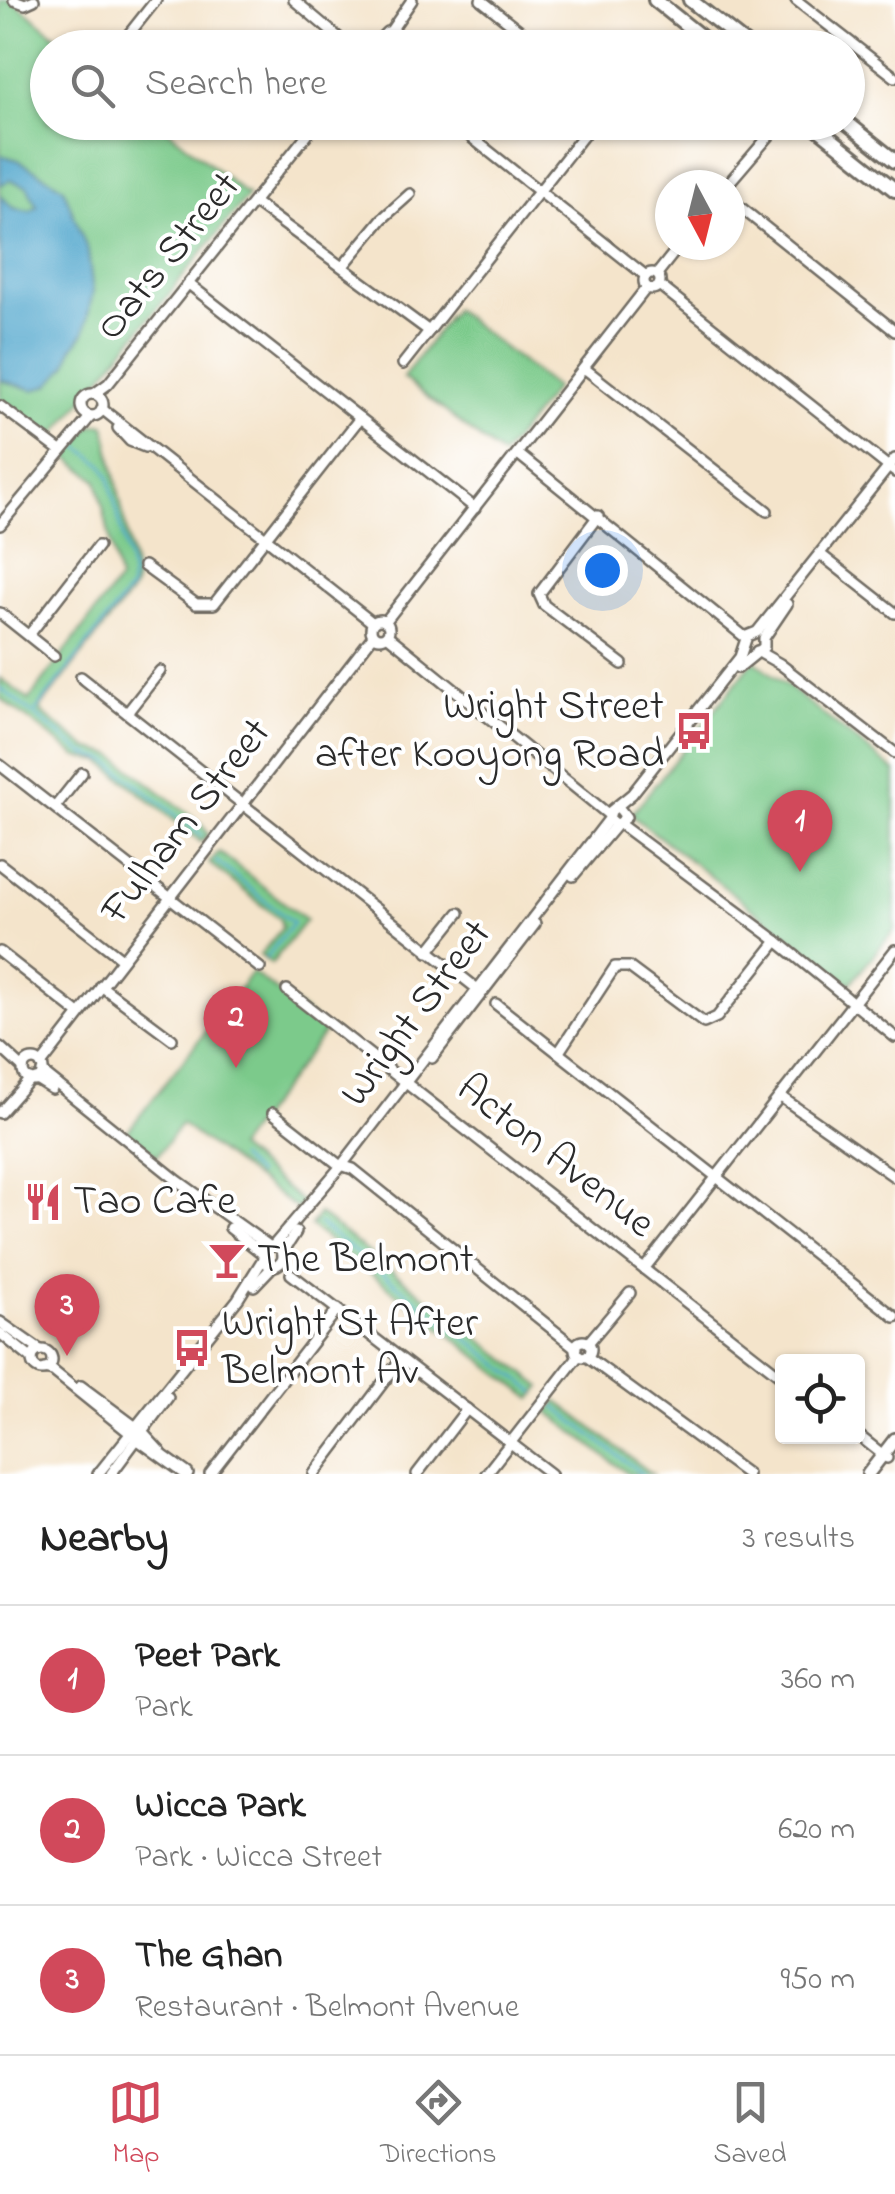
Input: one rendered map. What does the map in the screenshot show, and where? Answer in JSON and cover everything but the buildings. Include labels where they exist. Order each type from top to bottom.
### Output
[{"type":"highway","points":[[655,0],[692,30]]},
{"type":"highway","points":[[690,0],[728,30]]},
{"type":"highway","points":[[865,137],[895,161]]},
{"type":"highway","points":[[832,140],[895,190]]},
{"type":"main road","points":[[136,1433],[187,1474]]},
{"type":"main road","points":[[871,1474],[895,1439]]},
{"type":"street","points":[[14,0],[32,1]]},
{"type":"street","points":[[132,30],[156,0]]},
{"type":"street","points":[[294,0],[332,30]]},
{"type":"street","points":[[389,30],[412,0]]},
{"type":"street","points":[[481,0],[519,30]]},
{"type":"street","points":[[674,16],[690,0]]},
{"type":"street","points":[[796,0],[835,30]]},
{"type":"street","points":[[865,54],[895,77]]},
{"type":"street","name":"Oats Street","points":[[0,525],[303,140]]},
{"type":"street","points":[[475,140],[894,467]]},
{"type":"street","points":[[403,364],[580,140]]},
{"type":"street","points":[[739,170],[764,140]]},
{"type":"street","points":[[344,265],[382,218],[410,194]]},
{"type":"street","points":[[255,202],[429,332]]},
{"type":"street","points":[[745,211],[895,331]]},
{"type":"street","points":[[95,407],[130,441],[148,448],[373,623],[385,622],[668,260]]},
{"type":"street","points":[[190,284],[475,508]]},
{"type":"street","points":[[584,368],[767,511]]},
{"type":"street","points":[[0,406],[59,450]]},
{"type":"street","points":[[144,566],[206,608],[214,604],[360,418]]},
{"type":"street","points":[[518,454],[895,753]]},
{"type":"street","name":"Wright Street","points":[[111,1474],[136,1433],[271,1251],[345,1166],[894,467]]},
{"type":"street","points":[[598,516],[539,594],[544,605],[622,664]]},
{"type":"street","points":[[29,636],[98,546]]},
{"type":"street","points":[[823,556],[895,613]]},
{"type":"street","points":[[0,613],[54,656]]},
{"type":"street","points":[[385,622],[388,634],[895,1037]]},
{"type":"street","points":[[373,623],[374,636],[388,634]]},
{"type":"street","name":"Fulham Street","points":[[0,1113],[374,636]]},
{"type":"street","points":[[127,713],[160,671]]},
{"type":"street","points":[[81,677],[480,991]]},
{"type":"street","points":[[0,764],[260,968]]},
{"type":"street","points":[[54,807],[82,773]]},
{"type":"street","points":[[0,864],[122,959]]},
{"type":"street","points":[[428,952],[459,913]]},
{"type":"street","points":[[559,1052],[615,967],[629,967],[704,1023],[717,1017],[777,941]]},
{"type":"street","points":[[644,1269],[895,950]]},
{"type":"street","points":[[0,952],[79,1014]]},
{"type":"street","points":[[101,986],[172,1039]]},
{"type":"street","name":"Acton Avenue","points":[[287,990],[775,1371]]},
{"type":"street","points":[[496,1004],[895,1317]]},
{"type":"street","points":[[0,1047],[271,1251],[273,1266]]},
{"type":"street","points":[[781,1098],[895,1177]]},
{"type":"street","points":[[273,1113],[747,1474]]},
{"type":"street","name":"Wright Street","points":[[98,1474],[273,1266],[282,1262],[271,1251]]},
{"type":"street","points":[[292,1274],[551,1474]]},
{"type":"street","points":[[486,1474],[630,1293]]},
{"type":"street","points":[[210,1474],[338,1310]]},
{"type":"street","points":[[0,1322],[53,1371],[136,1433]]},
{"type":"street","points":[[0,1333],[36,1355],[50,1353],[48,1366]]},
{"type":"street","points":[[314,1474],[401,1359]]},
{"type":"street","points":[[417,1474],[467,1409]]},
{"type":"street","points":[[865,1439],[888,1454]]},
{"type":"green space","points":[[0,0],[12,0],[49,30],[30,30],[30,140],[180,140],[248,196],[51,440],[0,399]]},
{"type":"green space","points":[[454,309],[555,388],[502,456],[403,378]]},
{"type":"green space","points":[[105,425],[136,579],[133,590],[41,707],[42,713],[87,748],[113,755],[202,824],[208,835],[201,842],[101,761],[78,757],[0,698],[0,678],[29,700],[119,580],[97,480],[66,456],[91,426]]},
{"type":"green space","points":[[754,660],[895,771],[895,929],[850,984],[631,815]]},
{"type":"green space","points":[[219,852],[306,920],[271,964],[260,955],[282,928],[280,919],[209,863]]},
{"type":"green space","points":[[252,972],[327,1029],[237,1148],[303,1203],[297,1209],[181,1124],[157,1156],[127,1132]]},
{"type":"green space","points":[[319,1214],[542,1387],[532,1399],[310,1226]]},
{"type":"green space","points":[[557,1401],[652,1474],[628,1474],[548,1412]]},
{"type":"water","points":[[0,155],[18,160],[63,187],[88,252],[93,292],[84,333],[72,349],[68,364],[49,385],[34,390],[0,380],[0,195],[13,208],[30,211],[37,206],[27,186],[10,180],[0,185]]},
{"type":"waterway","points":[[35,712],[130,589],[132,576],[109,477],[103,465],[78,446]]},
{"type":"waterway","points":[[0,688],[83,753],[108,761],[201,835]]},
{"type":"waterway","points":[[216,861],[293,923],[266,958]]},
{"type":"waterway","points":[[238,1158],[257,1175]]},
{"type":"waterway","points":[[319,1224],[535,1392]]},
{"type":"waterway","points":[[555,1407],[642,1474]]},
{"type":"place","name":"Wright Street after Kooyong Road","points":[[694,731]]},
{"type":"place","name":"Peet Park","points":[[800,872]]},
{"type":"place","name":"Wicca Park","points":[[236,1068]]},
{"type":"place","name":"Tao Cafe","points":[[43,1202]]},
{"type":"place","name":"The Belmont","points":[[227,1260]]},
{"type":"place","name":"Wright St After Belmont Av","points":[[192,1348]]},
{"type":"place","name":"The Ghan","points":[[67,1356]]}]
